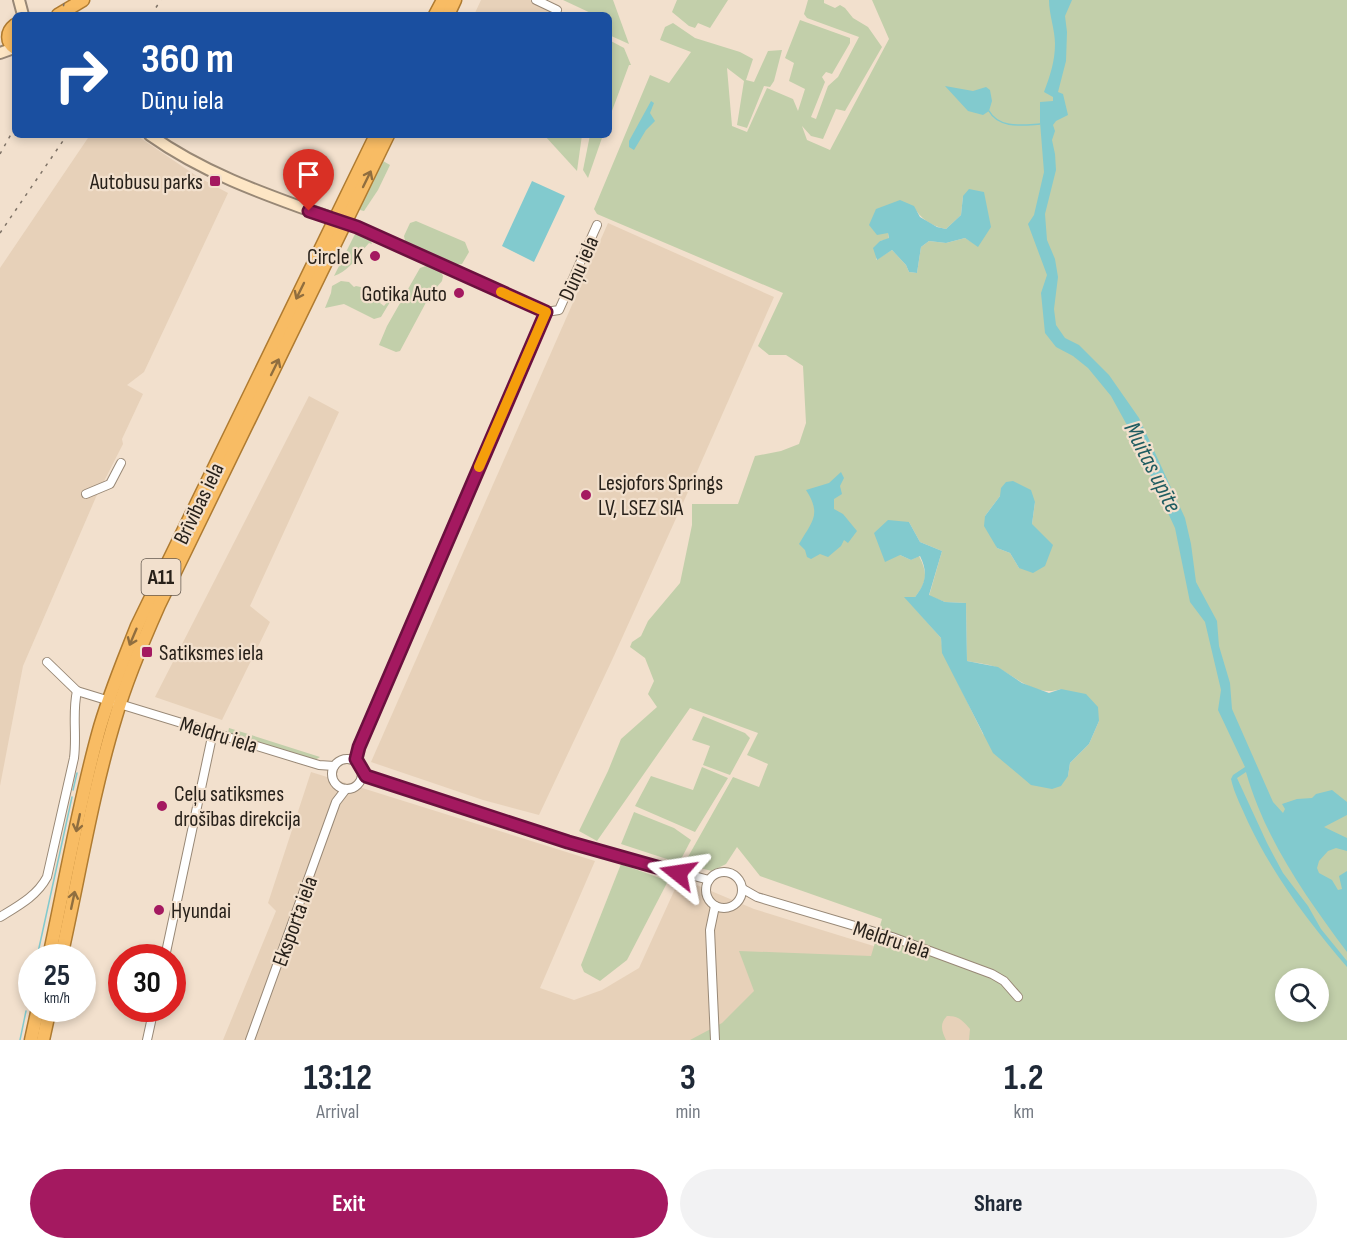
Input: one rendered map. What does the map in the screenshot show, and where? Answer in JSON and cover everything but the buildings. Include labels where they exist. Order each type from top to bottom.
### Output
[{"type":"highway","points":[[63,12],[83,0]]},
{"type":"highway","points":[[11,27],[9,43],[12,46]]},
{"type":"highway","name":"Brīvības iela","points":[[52,944],[92,758],[114,701],[340,221],[375,138]]},
{"type":"highway","name":"Brīvības iela","points":[[340,221],[386,138]]},
{"type":"highway","name":"Brīvības iela","points":[[64,944],[104,760],[114,701]]},
{"type":"highway","points":[[31,1040],[35,1022]]},
{"type":"highway","points":[[43,1040],[47,1022]]},
{"type":"main road","points":[[11,27],[12,0]]},
{"type":"main road","points":[[155,138],[212,173],[276,199],[340,221]]},
{"type":"street","points":[[537,0],[557,10]]},
{"type":"street","points":[[340,221],[546,312]]},
{"type":"street","name":"Dūņu iela","points":[[357,763],[359,747],[546,312],[560,310],[597,225]]},
{"type":"street","points":[[86,494],[110,484],[121,463]]},
{"type":"street","points":[[0,917],[34,894],[42,887],[47,877],[74,758],[76,740],[74,712],[77,690],[47,662]]},
{"type":"street","name":"Meldru iela","points":[[77,690],[319,765],[334,766]]},
{"type":"street","points":[[168,944],[213,732]]},
{"type":"street","name":"Dūņu iela","points":[[348,759],[359,747]]},
{"type":"street","points":[[332,775],[334,766],[339,761],[348,759],[357,763],[362,772],[378,780],[568,842],[696,878],[708,884]]},
{"type":"street","name":"Meldru iela","points":[[319,765],[332,775],[336,784]]},
{"type":"street","points":[[336,784],[346,789],[355,787],[360,782],[362,772]]},
{"type":"street","points":[[360,782],[378,780]]},
{"type":"street","name":"Eksporta iela","points":[[336,784],[336,802]]},
{"type":"street","name":"Eksporta iela","points":[[250,1040],[336,802],[346,789]]},
{"type":"street","points":[[728,872],[738,877],[742,893],[733,906],[718,907],[708,899],[708,884],[716,873],[728,872]]},
{"type":"street","name":"Meldru iela","points":[[742,893],[892,937],[992,974],[1004,981],[1018,997]]},
{"type":"street","points":[[715,1040],[710,930],[718,907]]},
{"type":"street","points":[[147,1040],[151,1022]]},
{"type":"shaded area","points":[[481,0],[530,0],[555,12],[475,12]]},
{"type":"shaded area","points":[[88,138],[140,138],[198,177],[228,193],[144,372],[127,385],[143,394],[122,439],[123,444],[96,497],[23,666],[0,786],[0,268]]},
{"type":"shaded area","points":[[608,223],[774,297],[613,658],[539,815],[483,800],[371,762]]},
{"type":"shaded area","points":[[309,396],[339,412],[250,606],[270,622],[222,720],[155,697]]},
{"type":"shaded area","points":[[311,772],[595,861],[540,988],[574,1000],[602,990],[639,968],[680,878],[754,909],[1003,986],[1250,846],[1347,992],[1347,1040],[223,1040],[276,911],[268,903]]},
{"type":"green space","points":[[563,0],[613,0],[629,44],[612,36],[612,12],[589,12]]},
{"type":"green space","points":[[677,0],[728,0],[710,28],[698,23],[695,28],[672,12]]},
{"type":"green space","points":[[808,0],[824,0],[824,3],[835,8],[840,5],[853,18],[868,27],[882,47],[845,111],[836,109],[823,139],[811,136],[802,126],[807,140],[830,150],[889,39],[872,0],[1347,0],[1347,1040],[969,1040],[970,1029],[960,1020],[947,1016],[942,1025],[946,1040],[690,1040],[722,1023],[754,991],[739,951],[871,956],[882,919],[760,876],[737,847],[726,864],[712,871],[684,864],[733,777],[759,787],[768,764],[747,755],[758,733],[690,708],[597,841],[579,831],[621,739],[657,707],[648,694],[654,681],[645,658],[630,647],[632,642],[641,636],[648,621],[680,583],[692,525],[692,504],[738,504],[755,456],[781,451],[799,444],[806,423],[803,366],[786,355],[769,355],[758,346],[783,293],[597,214],[594,209],[650,75],[669,83],[691,52],[660,40],[665,27],[673,23],[695,38],[740,52],[753,59],[746,80],[754,82],[768,51],[782,50],[774,81],[770,87],[764,86],[747,128],[737,125],[744,81],[727,68],[732,126],[747,132],[767,88],[793,99],[798,111],[805,89],[789,81],[794,63],[785,58],[800,20],[850,38],[850,43],[832,74],[826,72],[822,77],[825,82],[811,117],[816,119],[828,86],[838,77],[859,37],[807,18],[804,14]],"holes":[[[963,196],[978,246],[965,238],[946,243],[929,241],[921,247],[917,273],[909,272],[906,265],[892,250],[876,260],[880,241],[889,239],[888,233],[913,206],[927,221],[946,229],[961,215]],[[1000,496],[1035,502],[1032,524],[1019,568],[1010,553],[997,548],[985,516]],[[909,522],[920,542],[942,551],[929,596],[945,602],[966,603],[967,661],[996,667],[1036,689],[1044,691],[1061,689],[1099,721],[1089,744],[1070,763],[1068,776],[983,734],[943,653],[941,638],[905,597],[915,597],[925,577],[919,556],[911,560],[900,555]]]},
{"type":"green space","points":[[612,42],[624,48],[631,65],[629,65],[612,111]]},
{"type":"green space","points":[[547,138],[582,138],[577,171]]},
{"type":"green space","points":[[589,138],[602,138],[588,178],[583,170]]},
{"type":"green space","points":[[383,161],[390,165],[378,190],[364,211],[356,209],[368,184]]},
{"type":"green space","points":[[416,221],[465,242],[469,252],[462,264],[450,265],[406,246],[404,236],[410,223]]},
{"type":"green space","points":[[356,232],[370,239],[372,244],[369,243],[349,266],[334,276]]},
{"type":"green space","points":[[429,265],[440,270],[443,276],[442,281],[430,295],[400,351],[396,352],[379,345],[387,326],[420,268]]},
{"type":"green space","points":[[341,281],[349,282],[354,287],[365,288],[362,293],[379,302],[382,298],[380,303],[384,306],[388,301],[390,302],[381,317],[374,319],[344,304],[325,308],[332,286]]},
{"type":"green space","points":[[703,716],[745,733],[750,738],[730,775],[703,765],[710,746],[692,740]]},
{"type":"green space","points":[[229,728],[320,757],[315,760],[229,734]]},
{"type":"green space","points":[[702,767],[728,778],[695,832],[635,806],[651,776],[693,790]]},
{"type":"green space","points":[[634,812],[674,828],[691,840],[679,863],[621,844]]},
{"type":"green space","points":[[621,864],[668,881],[627,960],[600,981],[584,972],[581,965]]},
{"type":"water","name":"Muitas upīte","points":[[1049,0],[1072,0],[1065,16],[1066,61],[1058,92],[1063,94],[1068,115],[1053,125],[1055,131],[1052,140],[1056,170],[1045,214],[1047,240],[1055,259],[1058,277],[1054,309],[1056,325],[1065,338],[1079,345],[1109,375],[1139,418],[1185,518],[1196,582],[1217,621],[1219,646],[1230,683],[1232,709],[1273,802],[1283,813],[1285,809],[1282,804],[1297,799],[1312,798],[1316,794],[1332,790],[1347,802],[1347,815],[1324,827],[1347,838],[1347,851],[1336,848],[1328,851],[1319,861],[1317,868],[1319,873],[1332,880],[1338,890],[1342,889],[1339,876],[1347,871],[1347,952],[1302,889],[1275,844],[1254,797],[1246,772],[1237,778],[1283,873],[1308,906],[1321,929],[1347,961],[1347,967],[1280,880],[1258,842],[1236,795],[1231,779],[1245,767],[1218,710],[1221,690],[1205,622],[1190,602],[1175,528],[1128,427],[1111,396],[1088,368],[1073,356],[1056,347],[1045,333],[1041,293],[1047,275],[1028,224],[1034,215],[1044,172],[1040,102],[1053,101],[1053,97],[1044,92],[1055,50]]},
{"type":"water","points":[[945,86],[973,91],[986,87],[990,90],[992,101],[989,111],[983,115],[968,111]]},
{"type":"water","points":[[651,101],[654,103],[650,113],[655,121],[646,130],[634,150],[629,147],[629,141]]},
{"type":"water","points":[[532,181],[565,196],[534,262],[502,246]]},
{"type":"water","points":[[969,189],[984,192],[991,227],[978,247],[965,238],[946,243],[929,241],[921,247],[917,273],[909,272],[906,265],[892,250],[877,260],[873,248],[880,241],[889,238],[888,233],[877,235],[869,225],[876,209],[900,200],[914,206],[920,217],[937,227],[946,229],[961,215],[963,196]]},
{"type":"water","points":[[841,472],[844,478],[840,486],[842,494],[834,499],[834,509],[843,514],[857,531],[848,543],[844,540],[841,546],[828,557],[820,554],[811,559],[807,557],[805,550],[799,544],[811,523],[814,512],[806,490],[829,483]]},
{"type":"water","points":[[1013,481],[1031,490],[1035,502],[1032,524],[1053,545],[1045,566],[1033,573],[1019,568],[1010,553],[997,548],[984,526],[985,516],[1000,496],[1001,488],[1006,482]]},
{"type":"water","points":[[888,520],[909,522],[920,542],[942,551],[929,595],[945,602],[966,603],[967,661],[998,667],[1022,683],[1049,693],[1061,689],[1086,694],[1098,707],[1099,721],[1089,744],[1070,763],[1068,776],[1061,786],[1052,789],[1031,785],[993,753],[942,653],[941,638],[904,597],[915,597],[924,582],[925,572],[920,556],[911,560],[900,555],[885,562],[874,533]]},
{"type":"waterway","points":[[989,111],[999,121],[1012,125],[1040,124]]},
{"type":"waterway","points":[[73,790],[77,773]]},
{"type":"waterway","points":[[40,944],[72,797]]},
{"type":"waterway","points":[[20,1040],[24,1022]]},
{"type":"railway","points":[[62,12],[65,0]]},
{"type":"railway","points":[[153,12],[161,0]]},
{"type":"railway","points":[[0,154],[12,132]]},
{"type":"railway","points":[[0,233],[65,138]]},
{"type":"slow traffic","points":[[479,467],[546,312],[501,292]]},
{"type":"place","name":"Autobusu parks","points":[[215,181]]},
{"type":"place","name":"Circle K","points":[[375,256]]},
{"type":"place","name":"Gotika Auto","points":[[459,293]]},
{"type":"place","name":"Lesjofors Springs LV, LSEZ SIA","points":[[586,495]]},
{"type":"place","name":"Satiksmes iela","points":[[147,652]]},
{"type":"place","name":"Ceļu satiksmes drošības direkcija","points":[[162,806]]},
{"type":"place","name":"Hyundai","points":[[159,910]]},
{"type":"route","points":[[309,211],[357,227],[546,312],[359,747],[356,759],[362,772],[366,776],[474,812],[618,857],[678,873]]}]
